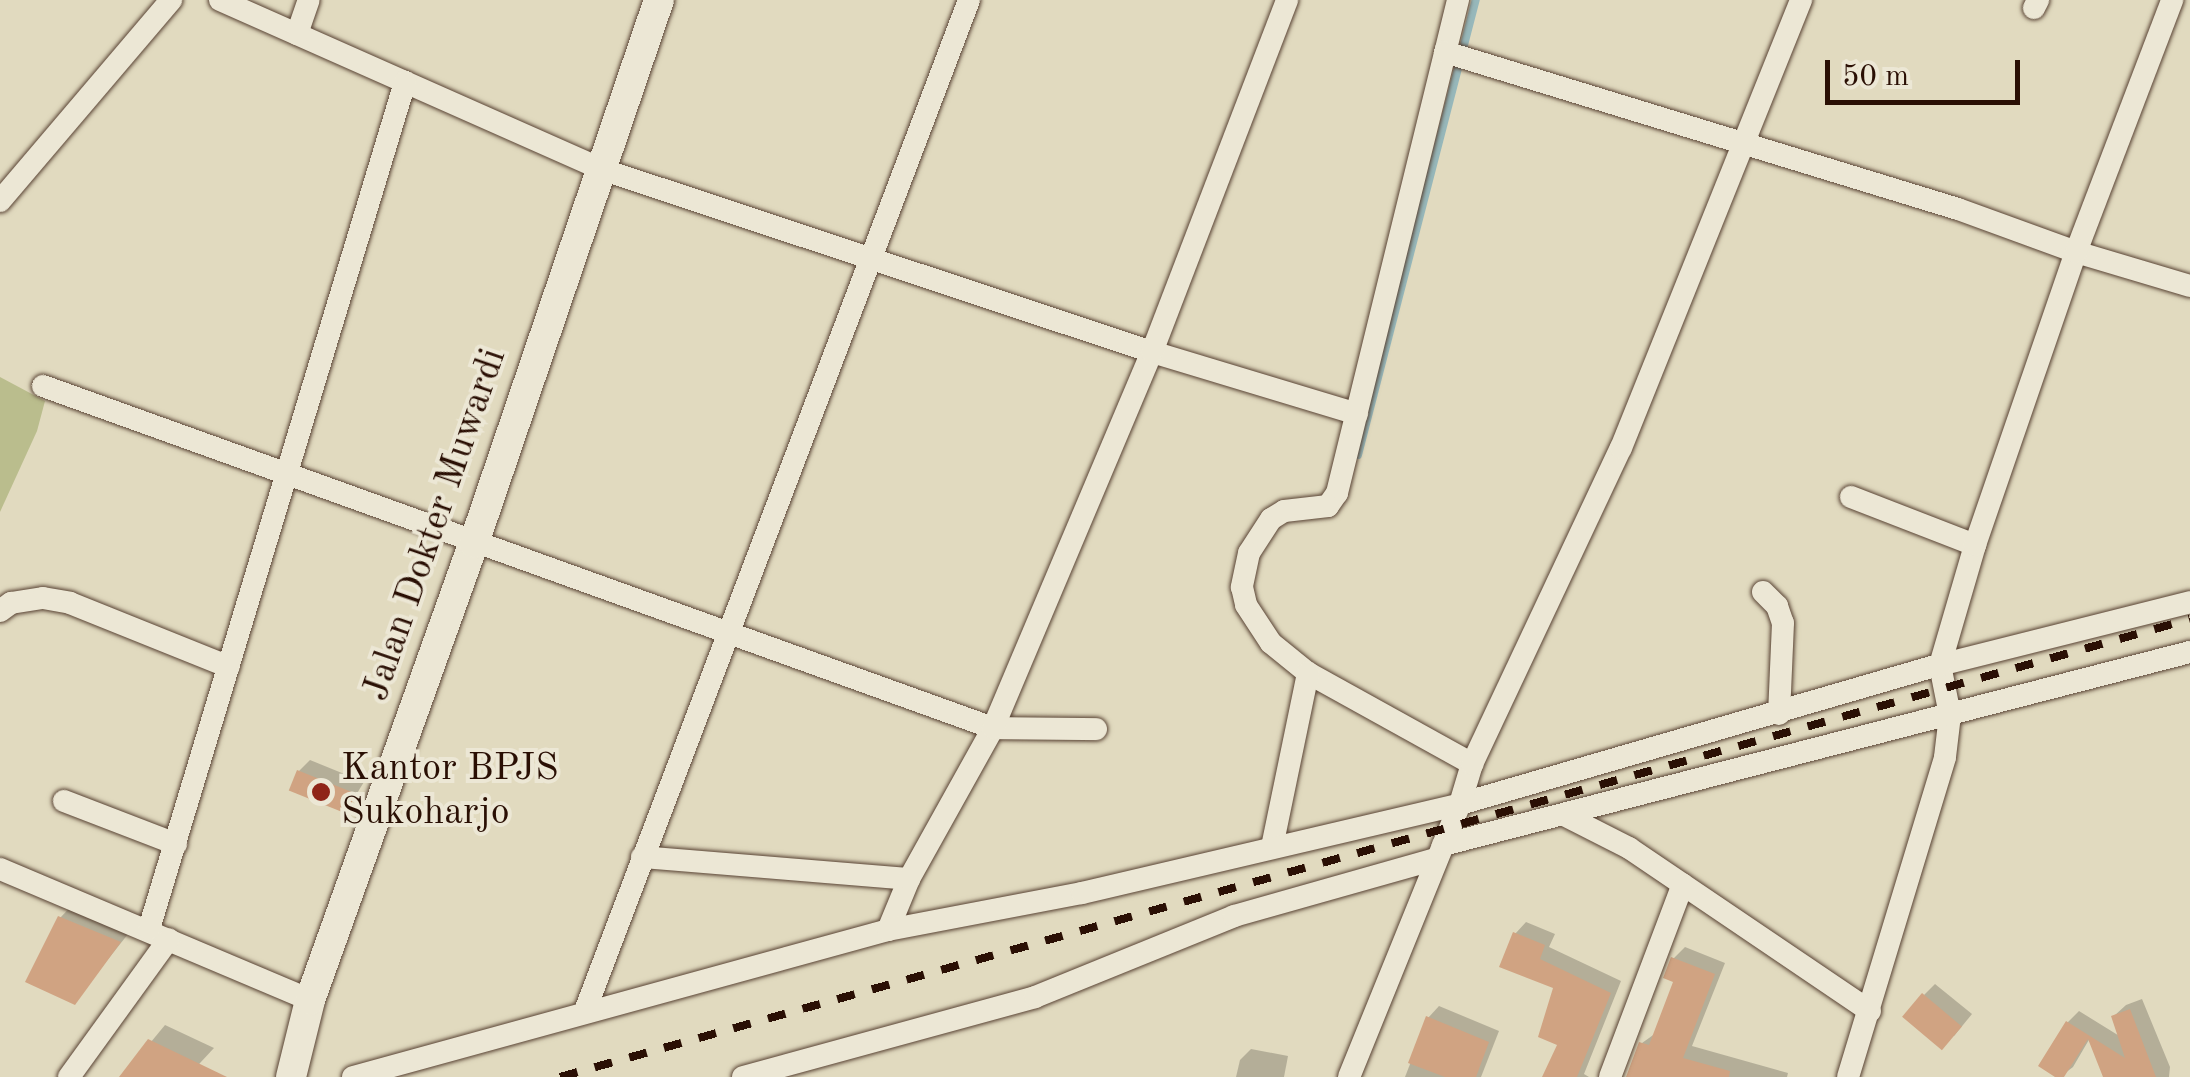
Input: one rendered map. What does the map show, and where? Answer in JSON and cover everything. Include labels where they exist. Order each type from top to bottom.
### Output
[{"type":"main road","name":"Jalan Dokter Muwardi","points":[[291,1077],[310,1000],[474,543],[659,0]]},
{"type":"street","points":[[0,201],[171,0]]},
{"type":"street","points":[[220,0],[601,169],[1152,352],[1358,414]]},
{"type":"street","points":[[297,34],[309,0]]},
{"type":"street","points":[[585,1011],[969,0]]},
{"type":"street","points":[[888,930],[909,879],[993,728],[1152,352],[1287,0]]},
{"type":"street","points":[[1458,0],[1456,56],[1334,501],[1328,506],[1284,511],[1271,520],[1256,540],[1244,570],[1246,605],[1271,643],[1308,672],[1472,764]]},
{"type":"street","points":[[1349,1077],[1460,804],[1472,764],[1621,448],[1801,0]]},
{"type":"street","points":[[1848,1077],[1945,756],[1950,715],[1940,665],[1975,544],[2076,252],[2172,0]]},
{"type":"street","points":[[1456,56],[1958,208],[2076,252],[2190,286]]},
{"type":"street","points":[[69,1077],[159,934],[176,844],[405,82]]},
{"type":"street","points":[[43,386],[993,728],[1096,729]]},
{"type":"street","points":[[1851,497],[1975,544]]},
{"type":"street","points":[[1763,592],[1777,606],[1784,623],[1779,714]]},
{"type":"street","points":[[0,612],[10,603],[27,600],[70,603],[229,667]]},
{"type":"street","points":[[353,1077],[888,930],[1082,894],[1460,804],[1940,665],[2190,602]]},
{"type":"street","points":[[743,1077],[1035,996],[1234,916],[1564,815],[2190,652]]},
{"type":"street","points":[[1272,846],[1308,672]]},
{"type":"street","points":[[64,800],[176,844]]},
{"type":"street","points":[[1564,815],[1629,848],[1870,1011]]},
{"type":"street","points":[[642,858],[909,879]]},
{"type":"street","points":[[0,869],[310,1000]]},
{"type":"street","points":[[1610,1077],[1683,884]]},
{"type":"green space","points":[[0,377],[45,401],[37,431],[0,512]]},
{"type":"building","name":"Kantor BPJS Sukoharjo","points":[[297,770],[355,794],[347,814],[289,790]]},
{"type":"building","points":[[58,916],[121,942],[75,1005],[25,982]]},
{"type":"building","points":[[1513,932],[1545,945],[1540,959],[1611,993],[1577,1077],[1542,1077],[1557,1045],[1538,1037],[1553,988],[1499,967]]},
{"type":"building","points":[[1671,957],[1715,974],[1683,1058],[1730,1071],[1729,1077],[1626,1077],[1639,1042],[1649,1045],[1673,982],[1663,978]]},
{"type":"building","points":[[1922,993],[1962,1026],[1942,1050],[1902,1017]]},
{"type":"building","points":[[2130,1009],[2156,1077],[2103,1077],[2088,1039],[2064,1077],[2055,1077],[2038,1066],[2066,1021],[2125,1058],[2111,1016]]},
{"type":"building","points":[[1426,1016],[1489,1042],[1476,1077],[1445,1077],[1408,1063]]},
{"type":"building","points":[[148,1039],[227,1077],[119,1077]]},
{"type":"waterway","points":[[1358,455],[1476,0]]},
{"type":"railway","points":[[560,1077],[2190,619]]},
{"type":"place","name":"Kantor BPJS Sukoharjo","points":[[321,792]]}]
